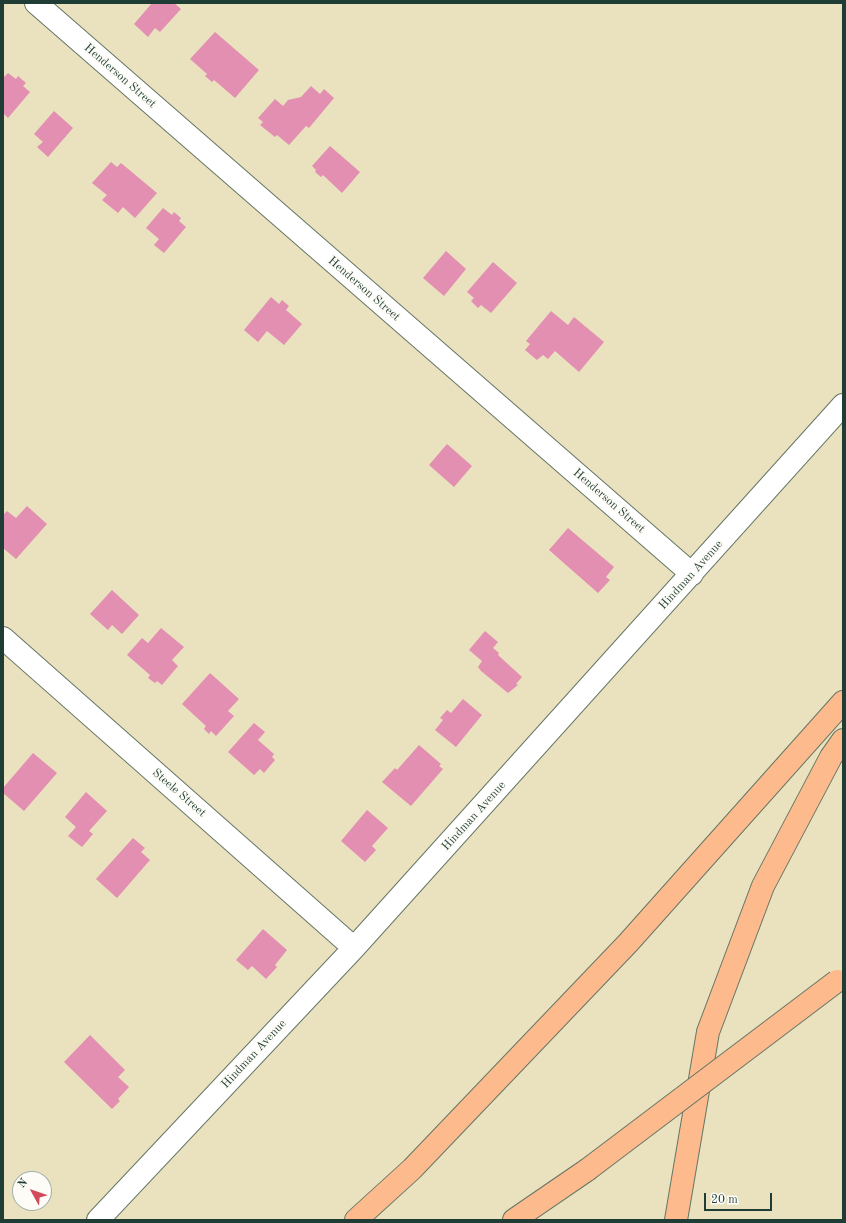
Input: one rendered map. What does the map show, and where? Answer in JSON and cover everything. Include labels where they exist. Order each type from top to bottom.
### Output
[{"type":"highway","points":[[356,1220],[412,1169],[628,943],[843,702]]},
{"type":"highway","points":[[676,1220],[708,1032],[763,886],[831,757],[843,740]]},
{"type":"highway","points":[[514,1220],[587,1170],[840,978]]},
{"type":"street","name":"Henderson Street","points":[[36,3],[692,574]]},
{"type":"street","name":"Hindman Avenue","points":[[98,1220],[354,948],[843,405]]},
{"type":"street","name":"Steele Street","points":[[3,638],[354,948]]},
{"type":"building","points":[[152,3],[174,3],[181,9],[160,32],[155,28],[148,37],[134,24]]},
{"type":"building","points":[[215,32],[259,70],[235,98],[214,80],[212,82],[205,76],[207,74],[190,59]]},
{"type":"building","points":[[8,73],[16,79],[18,76],[26,83],[23,86],[30,92],[8,118],[3,113],[3,78]]},
{"type":"building","points":[[311,86],[320,94],[324,89],[334,98],[309,128],[306,126],[289,145],[277,135],[275,137],[260,125],[263,122],[258,118],[275,99],[283,106],[288,100],[301,97]]},
{"type":"building","points":[[54,111],[73,128],[48,157],[37,147],[43,142],[34,134]]},
{"type":"building","points":[[330,146],[360,172],[342,193],[323,175],[321,177],[315,172],[316,170],[312,166]]},
{"type":"building","points":[[111,162],[117,167],[121,163],[157,193],[135,218],[123,207],[118,213],[102,200],[107,195],[92,183]]},
{"type":"building","points":[[163,208],[172,215],[174,212],[181,218],[179,221],[186,227],[164,253],[154,245],[159,239],[146,228]]},
{"type":"building","points":[[446,251],[466,269],[444,296],[423,278]]},
{"type":"building","points":[[493,262],[517,283],[491,313],[481,305],[478,308],[471,301],[474,298],[467,292]]},
{"type":"building","points":[[271,297],[279,304],[282,300],[289,306],[286,310],[302,324],[284,345],[267,331],[258,342],[244,330]]},
{"type":"building","points":[[551,311],[568,325],[574,317],[604,342],[579,372],[555,351],[548,359],[543,355],[537,360],[525,350],[530,344],[526,341]]},
{"type":"building","points":[[447,444],[472,466],[454,487],[429,465]]},
{"type":"building","points":[[27,506],[47,524],[16,559],[3,548],[3,515],[7,511],[16,518]]},
{"type":"building","points":[[568,528],[614,567],[606,577],[610,580],[598,593],[549,550]]},
{"type":"building","points":[[112,590],[139,615],[122,634],[112,625],[108,630],[90,614]]},
{"type":"building","points":[[161,628],[184,647],[172,660],[178,666],[162,685],[157,681],[155,683],[148,678],[150,675],[127,655],[142,638],[148,643]]},
{"type":"building","points":[[485,631],[498,642],[493,648],[499,653],[498,655],[522,677],[516,684],[518,685],[508,693],[481,671],[478,667],[482,661],[469,650]]},
{"type":"building","points":[[210,673],[239,699],[228,711],[234,716],[216,736],[211,731],[209,734],[204,729],[206,726],[182,704]]},
{"type":"building","points":[[463,699],[482,715],[456,747],[435,730],[443,720],[440,718],[447,710],[451,713]]},
{"type":"building","points":[[254,723],[265,732],[258,740],[274,754],[272,757],[275,760],[264,773],[260,769],[254,775],[228,752]]},
{"type":"building","points":[[419,745],[441,764],[439,766],[443,769],[411,806],[382,782],[395,768],[397,770]]},
{"type":"building","points":[[33,753],[57,773],[24,811],[3,793],[3,788]]},
{"type":"building","points":[[86,792],[107,811],[89,831],[93,834],[82,847],[68,836],[76,827],[65,817]]},
{"type":"building","points":[[367,810],[388,828],[372,846],[376,850],[365,862],[341,841]]},
{"type":"building","points":[[133,838],[145,848],[141,852],[150,860],[117,898],[96,879]]},
{"type":"building","points":[[263,929],[287,950],[275,965],[277,967],[266,979],[252,966],[248,970],[236,960]]},
{"type":"building","points":[[90,1035],[125,1070],[118,1077],[129,1087],[118,1099],[120,1101],[112,1109],[64,1062]]}]
